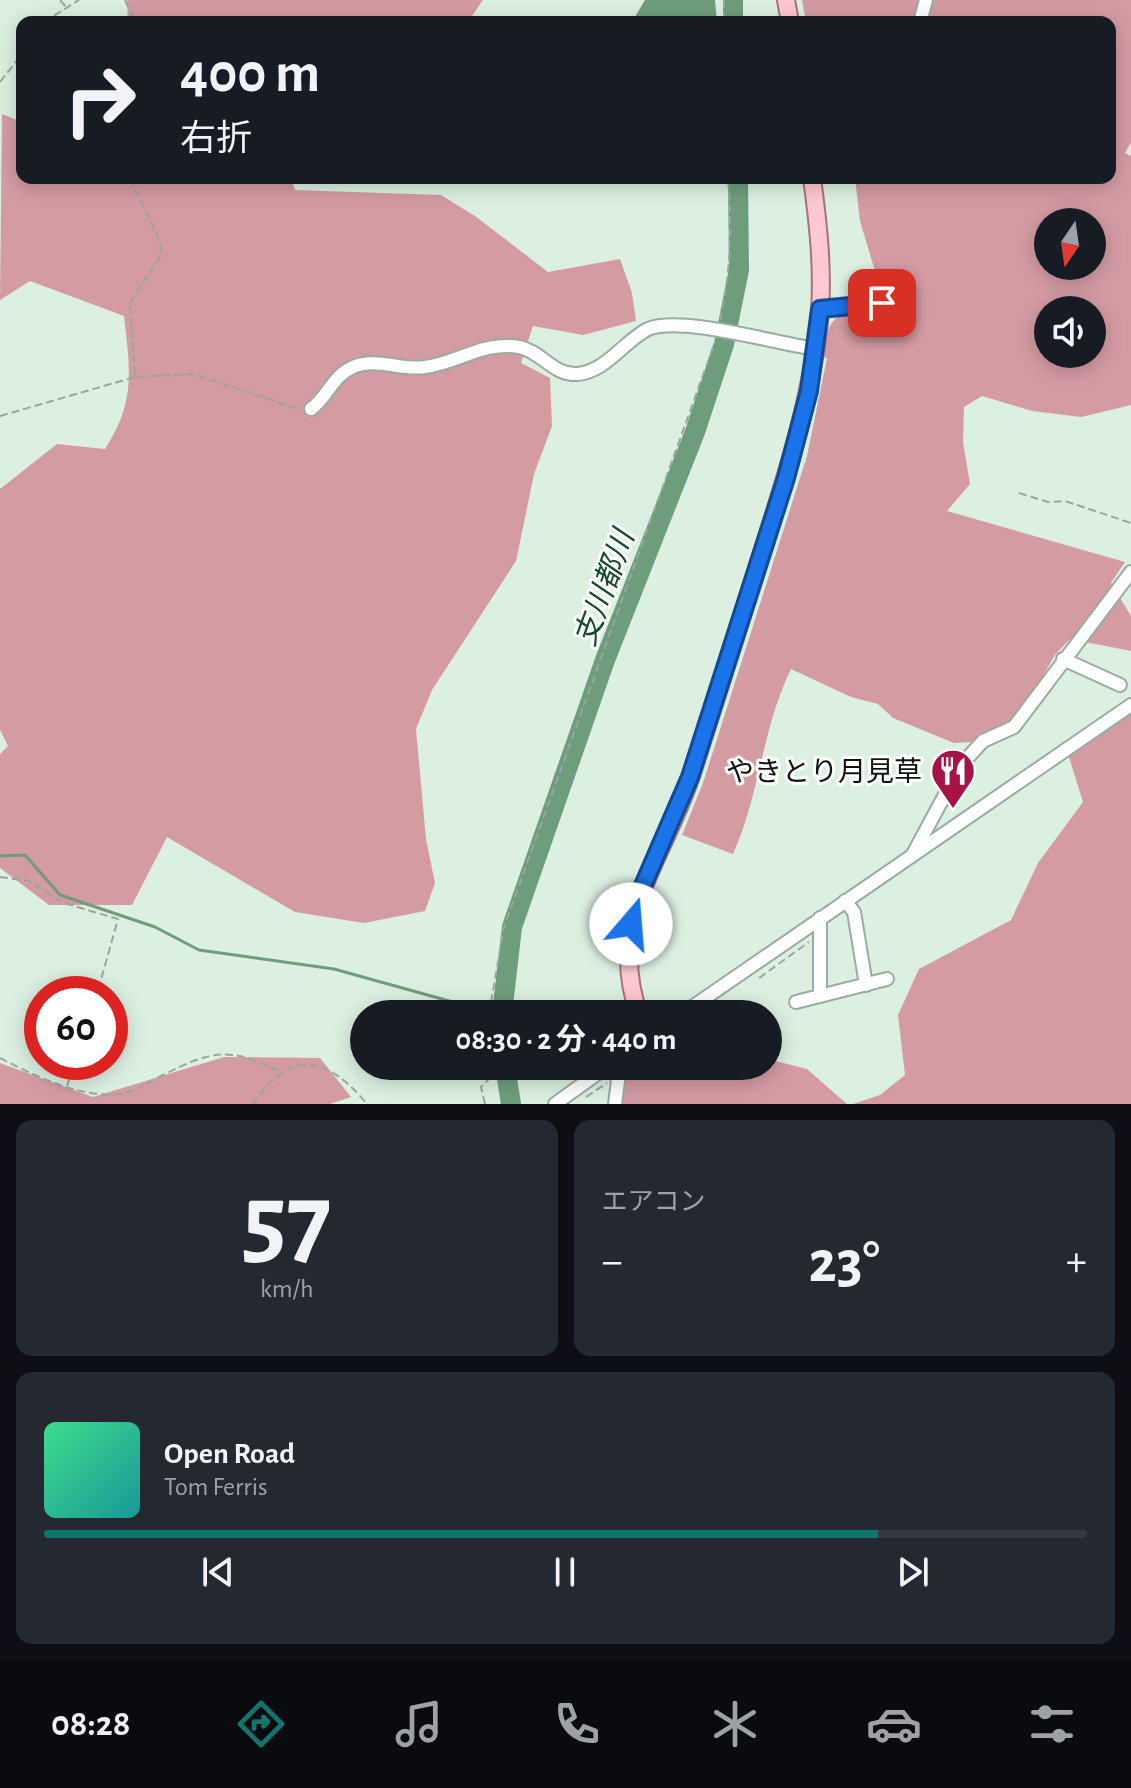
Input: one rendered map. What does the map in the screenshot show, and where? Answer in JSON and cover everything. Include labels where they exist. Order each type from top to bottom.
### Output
[{"type":"main road","points":[[636,1000],[628,966],[631,924],[638,897],[690,777],[786,478],[816,349],[821,263],[813,184]]},
{"type":"street","points":[[820,309],[882,303]]},
{"type":"street","points":[[311,409],[338,376],[367,363],[425,367],[475,349],[513,346],[530,349],[553,367],[576,374],[600,366],[646,330],[658,326],[735,333],[816,349]]},
{"type":"street","points":[[913,854],[921,832],[961,765],[983,741],[1014,727],[1131,572]]},
{"type":"street","points":[[1063,659],[1120,685]]},
{"type":"street","points":[[702,1000],[1131,705]]},
{"type":"street","points":[[845,901],[854,912],[866,985]]},
{"type":"street","points":[[820,918],[820,996]]},
{"type":"street","points":[[796,1002],[887,979]]},
{"type":"street","points":[[555,1104],[594,1080]]},
{"type":"street","points":[[613,1080],[615,1104]]},
{"type":"path","points":[[60,0],[67,8]]},
{"type":"path","points":[[54,16],[79,0]]},
{"type":"path","points":[[0,82],[16,62]]},
{"type":"path","points":[[133,184],[137,198],[159,236],[162,253],[130,303],[135,377]]},
{"type":"path","points":[[491,1000],[504,927],[711,359],[731,262],[728,184]]},
{"type":"path","points":[[0,416],[135,377],[193,374],[288,407],[311,409]]},
{"type":"path","points":[[1019,493],[1048,502],[1065,501],[1131,523]]},
{"type":"path","points":[[0,877],[29,881],[64,903],[118,919],[102,976]]},
{"type":"path","points":[[759,978],[813,939]]},
{"type":"path","points":[[0,1058],[31,1076],[113,1094],[129,1092],[216,1052],[249,1056],[281,1072],[322,1065],[346,1079],[367,1104]]},
{"type":"path","points":[[253,1104],[281,1072]]},
{"type":"path","points":[[67,1086],[69,1080]]},
{"type":"path","points":[[485,1104],[481,1087],[488,1080]]},
{"type":"path","points":[[576,1104],[601,1080]]},
{"type":"shaded area","points":[[127,0],[483,0],[472,16],[128,16]]},
{"type":"shaded area","points":[[645,0],[715,0],[716,16],[636,16]]},
{"type":"shaded area","points":[[802,0],[1131,0],[1131,142],[1125,153],[1131,156],[1131,405],[1081,417],[1032,411],[982,396],[964,407],[963,442],[970,484],[947,511],[1125,562],[1111,583],[1131,616],[1131,651],[1070,639],[1055,655],[1006,740],[954,743],[893,718],[878,704],[851,697],[791,669],[781,691],[733,854],[682,835],[703,783],[807,456],[827,358],[823,357],[824,345],[830,325],[850,311],[874,309],[875,271],[860,221],[856,184],[1116,184],[1116,16],[805,16]]},
{"type":"shaded area","points":[[2,114],[16,120],[16,184],[293,184],[295,190],[441,195],[475,216],[548,272],[620,259],[632,293],[636,321],[583,335],[533,326],[521,363],[550,378],[552,426],[534,474],[516,561],[432,690],[416,729],[426,839],[435,883],[425,911],[364,923],[295,912],[167,837],[132,905],[49,905],[0,868],[0,754],[8,746],[0,730],[0,489],[57,444],[105,449],[122,416],[129,369],[124,316],[30,281],[0,300]]},
{"type":"shaded area","points":[[1131,712],[1131,1104],[853,1104],[880,1095],[905,1075],[898,1015],[919,969],[1011,920],[1038,863],[1083,802],[1068,754]]},
{"type":"shaded area","points":[[224,1057],[320,1058],[351,1097],[330,1104],[0,1104],[0,1063],[24,1072],[24,1080],[46,1080],[93,1097]]},
{"type":"shaded area","points":[[782,1063],[807,1069],[847,1104],[607,1104],[622,1080],[782,1080]]},
{"type":"waterway","name":"支川都川","points":[[733,0],[733,16]]},
{"type":"waterway","name":"支川都川","points":[[504,1000],[512,927],[605,660],[695,432],[724,344],[739,270],[738,184]]},
{"type":"waterway","points":[[0,856],[25,855],[60,895],[155,927],[199,950],[334,969],[446,1000]]},
{"type":"waterway","name":"支川都川","points":[[507,1080],[511,1104]]},
{"type":"place","name":"やきとり月見草","points":[[953,810]]},
{"type":"route","points":[[631,924],[638,897],[690,777],[786,478],[809,391],[820,309],[882,303]]}]
